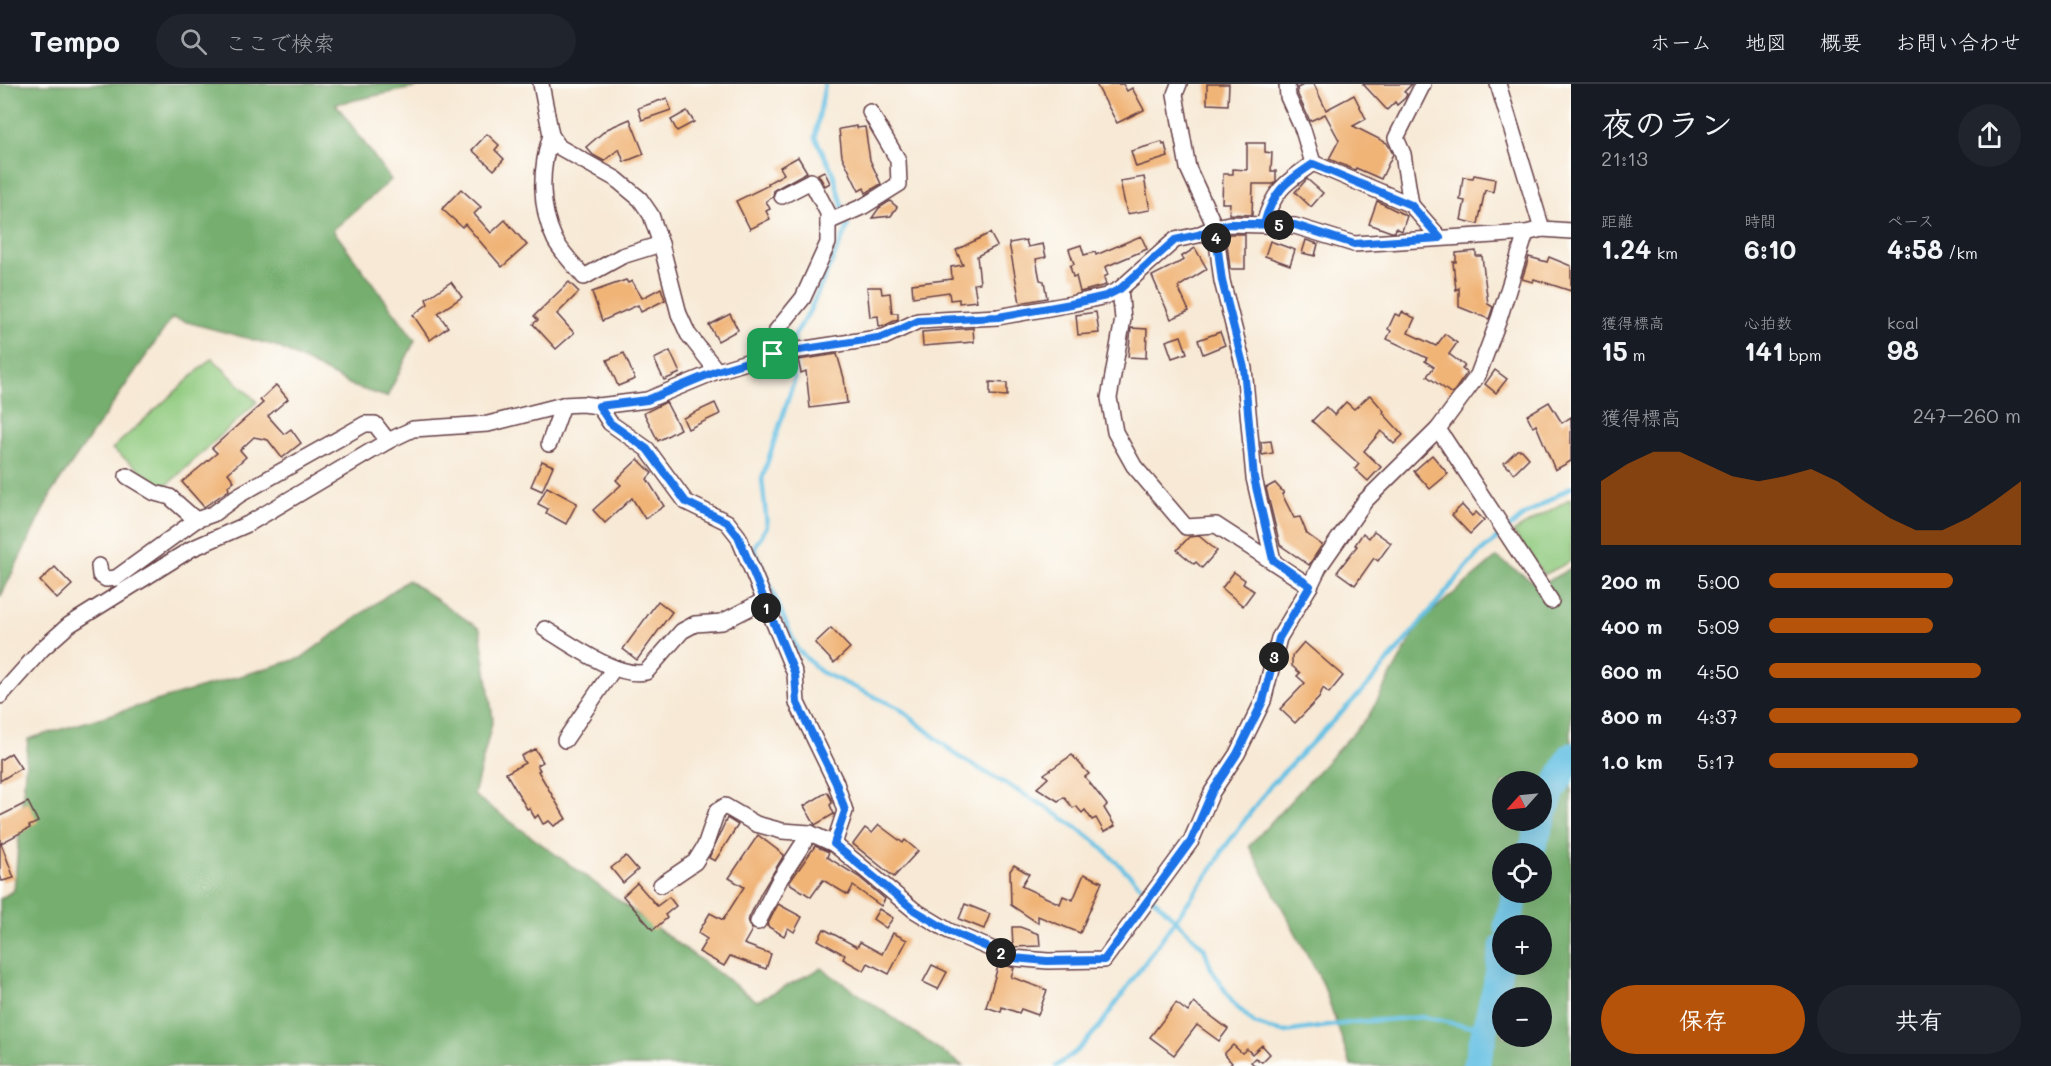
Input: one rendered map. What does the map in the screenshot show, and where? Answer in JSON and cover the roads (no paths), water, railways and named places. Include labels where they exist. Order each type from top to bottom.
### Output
[{"type":"street","points":[[541,84],[551,135],[559,147],[616,179],[640,199],[651,215],[679,314],[688,334],[717,371]]},
{"type":"street","points":[[1179,84],[1175,94],[1188,168],[1215,227],[1222,281],[1244,368],[1254,478],[1273,560]]},
{"type":"street","points":[[1287,84],[1288,97],[1303,130],[1313,164]]},
{"type":"street","points":[[1411,205],[1403,154],[1396,138],[1423,84]]},
{"type":"street","points":[[1498,84],[1542,230]]},
{"type":"street","points":[[828,222],[864,206],[900,184],[898,159],[870,112]]},
{"type":"street","points":[[551,135],[542,177],[545,209],[556,241],[584,278],[622,256],[661,244]]},
{"type":"street","points":[[1264,224],[1270,203],[1283,186],[1313,164]]},
{"type":"street","points":[[1313,164],[1411,205],[1440,238]]},
{"type":"street","points":[[773,354],[777,330],[803,298],[828,243],[828,213],[811,181],[782,196]]},
{"type":"street","points":[[0,696],[42,649],[69,626],[191,549],[248,524],[388,441],[413,429],[488,424],[562,405],[599,406],[647,400],[717,371],[773,354],[884,337],[918,321],[998,317],[1106,296],[1120,289],[1175,240],[1229,224],[1295,225],[1354,244],[1526,233],[1542,230],[1571,231]]},
{"type":"street","points":[[661,885],[695,862],[705,846],[717,811],[725,806],[756,824],[782,831],[810,833],[834,844],[914,910],[949,931],[1013,958],[1047,961],[1104,960],[1191,841],[1212,792],[1237,754],[1263,701],[1279,638],[1319,567],[1365,501],[1438,429],[1478,375],[1499,319],[1526,233]]},
{"type":"street","points":[[1120,289],[1123,319],[1109,398],[1115,432],[1134,466],[1185,527],[1216,525],[1310,586]]},
{"type":"street","points":[[549,444],[562,405]]},
{"type":"street","points":[[599,406],[610,423],[647,449],[686,502],[727,522],[738,536],[795,674],[797,703],[836,783],[845,811],[834,844]]},
{"type":"street","points":[[99,566],[100,575],[106,579],[116,578],[196,520],[213,514],[239,495],[365,424],[375,424],[388,441]]},
{"type":"street","points":[[1438,429],[1551,601]]},
{"type":"street","points":[[127,476],[155,493],[171,497],[196,520]]},
{"type":"street","points":[[545,629],[614,668],[639,674],[646,672],[682,630],[695,624],[722,622],[763,601]]},
{"type":"street","points":[[565,740],[614,668]]},
{"type":"street","points":[[758,922],[780,879],[810,833]]},
{"type":"waterway","points":[[825,84],[815,137],[833,173],[843,209]]},
{"type":"waterway","points":[[848,226],[809,312],[794,336],[794,381],[762,479],[767,526],[754,548],[797,649],[821,672],[899,708],[959,757],[1046,807],[1096,842],[1204,948],[1211,968],[1232,1002],[1254,1023],[1285,1032],[1356,1022],[1424,1017],[1465,1026],[1486,1025]]},
{"type":"waterway","points":[[1056,1066],[1078,1050],[1099,1027],[1271,785],[1370,683],[1476,556],[1522,517],[1571,487]]},
{"type":"waterway","points":[[1552,792],[1571,756]]},
{"type":"waterway","points":[[1534,843],[1538,831]]},
{"type":"waterway","points":[[1510,915],[1513,903]]},
{"type":"waterway","points":[[1476,1066],[1498,975]]}]
